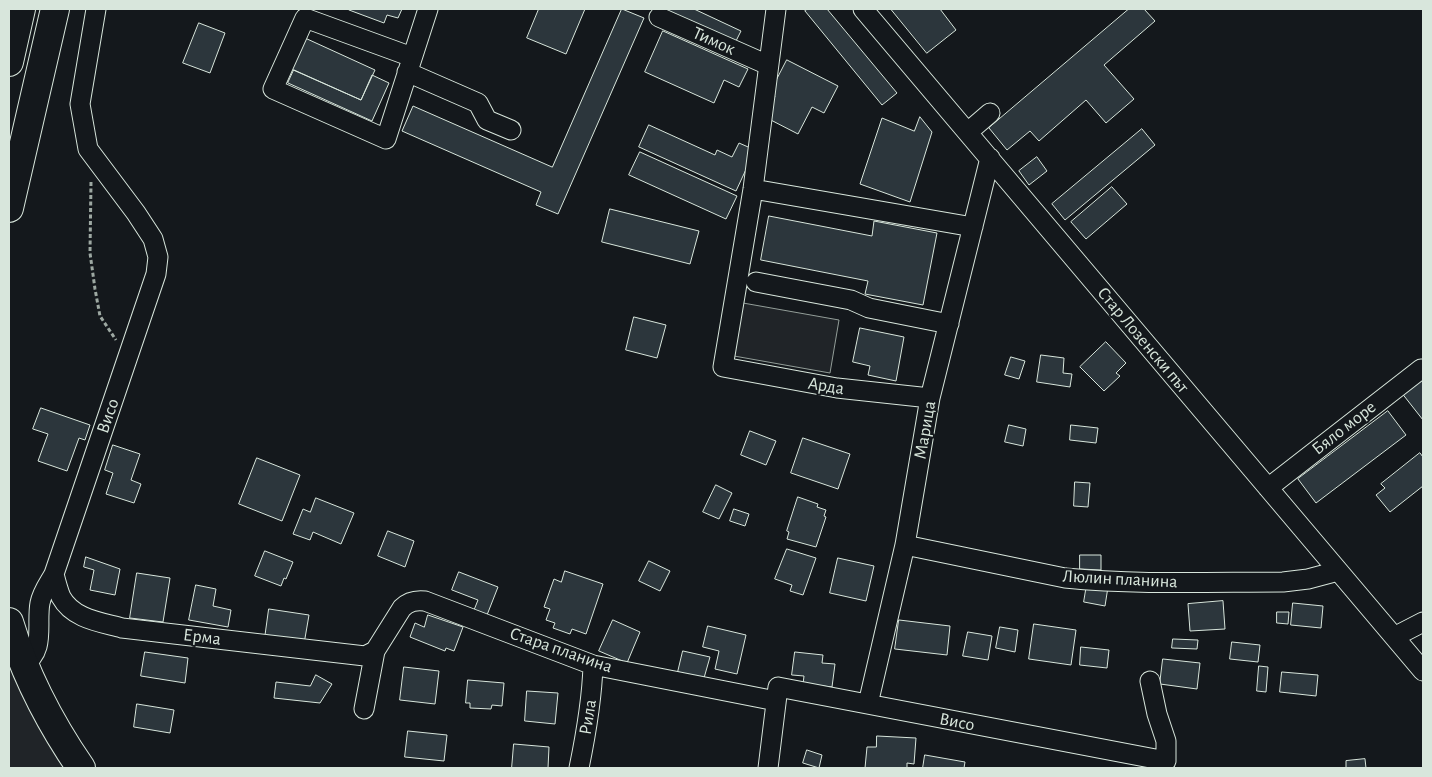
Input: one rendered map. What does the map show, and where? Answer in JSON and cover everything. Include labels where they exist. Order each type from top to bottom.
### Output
[{"type":"highway","points":[[9,62],[21,9]]},
{"type":"highway","points":[[9,208],[56,9]]},
{"type":"highway","points":[[9,622],[23,664],[49,716],[81,768]]},
{"type":"street","points":[[9,40],[12,9]]},
{"type":"street","points":[[38,84],[65,9]]},
{"type":"street","points":[[88,149],[80,104],[96,9]]},
{"type":"street","points":[[428,9],[410,64],[386,139],[273,89],[305,18],[410,64],[478,103],[487,120],[512,130]]},
{"type":"street","points":[[776,9],[752,189],[973,227]]},
{"type":"street","name":"Стар Лозенски път","points":[[863,9],[1394,637],[1419,660]]},
{"type":"street","name":"Тимок","points":[[659,17],[768,65]]},
{"type":"street","points":[[968,132],[990,113]]},
{"type":"street","name":"Висо","points":[[23,664],[34,656],[38,641],[40,603],[44,590],[54,574],[156,274],[158,257],[153,239],[88,149]]},
{"type":"street","name":"Марица","points":[[868,704],[905,545],[930,398],[990,158]]},
{"type":"street","name":"Арда","points":[[752,189],[723,367],[837,388],[930,398]]},
{"type":"street","points":[[756,282],[851,300],[869,308],[949,324]]},
{"type":"street","name":"Бяло море","points":[[1268,488],[1421,369]]},
{"type":"street","name":"Люлин планина","points":[[905,545],[1065,578],[1091,580],[1283,582],[1308,580],[1338,571]]},
{"type":"street","name":"Ерма","points":[[54,574],[62,597],[72,612],[91,620],[122,628],[365,656],[376,651]]},
{"type":"street","name":"Стара планина","points":[[376,651],[402,608],[407,603],[415,600],[425,601],[593,665],[776,701]]},
{"type":"street","points":[[1394,637],[1423,622]]},
{"type":"street","points":[[364,709],[376,651]]},
{"type":"street","name":"Рила","points":[[579,768],[589,722],[593,665]]},
{"type":"street","name":"Висо","points":[[776,701],[778,687],[868,704],[1140,763],[1166,761],[1166,741],[1157,714],[1150,681]]},
{"type":"street","points":[[768,768],[776,701]]},
{"type":"path","points":[[88,149],[91,183],[90,253],[100,316],[128,357]]},
{"type":"shaded area","points":[[743,303],[839,320],[830,373],[734,356]]},
{"type":"shaded area","points":[[9,656],[70,768],[9,768]]},
{"type":"building","points":[[349,9],[402,9],[398,18],[387,15],[384,23]]},
{"type":"building","points":[[539,9],[585,9],[566,54],[527,38]]},
{"type":"building","points":[[622,9],[644,18],[558,214],[536,205],[541,192],[402,131],[413,106],[552,167]]},
{"type":"building","points":[[662,9],[694,9],[741,31],[735,43]]},
{"type":"building","points":[[808,9],[827,9],[897,93],[882,105],[805,11]]},
{"type":"building","points":[[891,9],[940,9],[956,30],[927,53]]},
{"type":"building","points":[[1129,9],[1144,9],[1155,21],[1104,65],[1134,99],[1106,123],[1086,100],[1039,141],[1030,131],[1007,150],[989,128]]},
{"type":"building","points":[[199,23],[225,33],[210,73],[183,63]]},
{"type":"building","points":[[663,31],[748,69],[739,87],[724,80],[714,103],[645,72]]},
{"type":"building","points":[[305,38],[375,70],[361,100],[291,69]]},
{"type":"building","points":[[787,60],[838,86],[824,113],[812,107],[798,134],[765,117],[775,96],[770,93]]},
{"type":"building","points":[[294,70],[361,100],[372,75],[389,83],[372,121],[288,83]]},
{"type":"building","points":[[920,117],[932,132],[910,202],[860,184],[882,118],[914,131]]},
{"type":"building","points":[[649,125],[715,155],[717,150],[732,157],[739,143],[755,150],[736,191],[639,147]]},
{"type":"building","points":[[1142,129],[1155,145],[1065,220],[1052,204]]},
{"type":"building","points":[[640,152],[737,196],[726,219],[629,175]]},
{"type":"building","points":[[1037,157],[1047,171],[1029,185],[1019,171]]},
{"type":"building","points":[[1112,187],[1127,204],[1086,239],[1071,222]]},
{"type":"building","points":[[610,209],[699,231],[690,264],[602,242]]},
{"type":"building","points":[[769,216],[872,236],[874,221],[937,233],[923,305],[865,294],[868,281],[761,260]]},
{"type":"building","points":[[634,317],[666,325],[657,358],[626,350]]},
{"type":"building","points":[[860,328],[904,337],[896,381],[868,375],[870,366],[853,362]]},
{"type":"building","points":[[1106,342],[1126,363],[1116,373],[1120,376],[1104,391],[1080,367]]},
{"type":"building","points":[[1041,355],[1064,358],[1063,373],[1072,374],[1070,387],[1037,382]]},
{"type":"building","points":[[1011,357],[1025,361],[1019,379],[1005,375]]},
{"type":"building","points":[[1423,376],[1423,420],[1401,392]]},
{"type":"building","points":[[41,408],[90,425],[85,440],[79,438],[67,471],[38,461],[48,434],[33,429]]},
{"type":"building","points":[[1388,411],[1406,435],[1316,503],[1298,479]]},
{"type":"building","points":[[1009,425],[1026,429],[1023,446],[1005,442]]},
{"type":"building","points":[[1071,425],[1098,428],[1096,443],[1070,440]]},
{"type":"building","points":[[750,431],[776,441],[766,465],[741,455]]},
{"type":"building","points":[[803,438],[850,454],[838,489],[791,473]]},
{"type":"building","points":[[113,445],[140,454],[131,480],[141,484],[134,503],[106,494],[113,473],[105,470]]},
{"type":"building","points":[[1420,453],[1423,457],[1423,486],[1390,512],[1376,495],[1385,488],[1381,484]]},
{"type":"building","points":[[257,458],[300,475],[282,521],[239,504]]},
{"type":"building","points":[[1075,482],[1090,483],[1088,507],[1074,506]]},
{"type":"building","points":[[716,485],[732,493],[719,519],[703,512]]},
{"type":"building","points":[[798,497],[818,504],[817,507],[826,510],[824,516],[826,517],[816,547],[787,539],[789,532],[787,531]]},
{"type":"building","points":[[316,498],[354,513],[341,544],[313,532],[310,540],[293,534],[303,509],[310,512]]},
{"type":"building","points":[[734,509],[749,514],[745,526],[730,521]]},
{"type":"building","points":[[388,531],[414,541],[405,567],[378,556]]},
{"type":"building","points":[[787,549],[816,558],[803,595],[790,591],[792,585],[775,579]]},
{"type":"building","points":[[265,551],[293,562],[281,586],[255,576]]},
{"type":"building","points":[[1080,555],[1101,555],[1101,570],[1080,569]]},
{"type":"building","points":[[86,557],[120,569],[115,595],[90,590],[94,570],[84,567]]},
{"type":"building","points":[[838,558],[874,566],[866,601],[830,593]]},
{"type":"building","points":[[649,561],[670,571],[660,591],[639,581]]},
{"type":"building","points":[[565,571],[603,584],[586,634],[572,629],[570,634],[553,628],[555,623],[546,620],[550,609],[544,607],[554,579],[561,582]]},
{"type":"building","points":[[459,572],[498,587],[487,615],[474,610],[478,600],[452,590]]},
{"type":"building","points":[[137,573],[170,578],[163,622],[130,618]]},
{"type":"building","points":[[1087,584],[1108,587],[1105,606],[1084,602]]},
{"type":"building","points":[[196,585],[216,589],[213,606],[231,610],[228,627],[189,620]]},
{"type":"building","points":[[1223,601],[1225,629],[1190,631],[1188,604]]},
{"type":"building","points":[[1293,603],[1323,606],[1321,628],[1291,625]]},
{"type":"building","points":[[269,609],[309,615],[304,644],[265,638]]},
{"type":"building","points":[[1277,612],[1289,612],[1288,624],[1277,623]]},
{"type":"building","points":[[428,615],[463,627],[454,651],[446,648],[445,651],[410,637],[415,623],[424,627]]},
{"type":"building","points":[[613,620],[640,632],[627,663],[599,651]]},
{"type":"building","points":[[899,620],[950,626],[947,655],[895,649]]},
{"type":"building","points":[[1034,624],[1076,630],[1071,665],[1029,659]]},
{"type":"building","points":[[708,626],[746,635],[737,674],[715,669],[719,651],[703,647]]},
{"type":"building","points":[[1000,627],[1018,630],[1015,652],[996,648]]},
{"type":"building","points":[[968,632],[992,636],[988,660],[963,656]]},
{"type":"building","points":[[1173,639],[1198,640],[1197,649],[1172,648]]},
{"type":"building","points":[[1232,642],[1260,645],[1258,662],[1230,659]]},
{"type":"building","points":[[1081,647],[1109,650],[1107,668],[1080,665]]},
{"type":"building","points":[[683,651],[710,657],[704,678],[678,672]]},
{"type":"building","points":[[145,652],[188,658],[185,683],[141,676]]},
{"type":"building","points":[[795,652],[823,655],[822,663],[835,664],[832,687],[803,684],[804,676],[792,675]]},
{"type":"building","points":[[1163,659],[1200,663],[1197,689],[1160,684]]},
{"type":"building","points":[[1259,666],[1268,667],[1266,692],[1257,691]]},
{"type":"building","points":[[404,667],[439,671],[435,704],[400,700]]},
{"type":"building","points":[[1282,672],[1318,675],[1316,696],[1280,692]]},
{"type":"building","points":[[316,675],[332,684],[320,703],[274,698],[276,682],[310,686]]},
{"type":"building","points":[[468,680],[504,683],[502,706],[492,705],[491,709],[470,708],[470,703],[466,703]]},
{"type":"building","points":[[527,691],[558,693],[555,724],[525,721]]},
{"type":"building","points":[[137,704],[174,710],[170,733],[134,727]]},
{"type":"building","points":[[408,731],[447,735],[444,761],[405,757]]},
{"type":"building","points":[[877,736],[916,738],[914,764],[907,763],[907,768],[865,768],[867,747],[876,747]]},
{"type":"building","points":[[514,744],[549,747],[548,768],[512,768]]},
{"type":"building","points":[[807,750],[822,755],[819,768],[803,763]]},
{"type":"building","points":[[925,755],[965,762],[964,768],[923,768]]},
{"type":"building","points":[[1365,759],[1366,768],[1346,768],[1346,761]]}]
